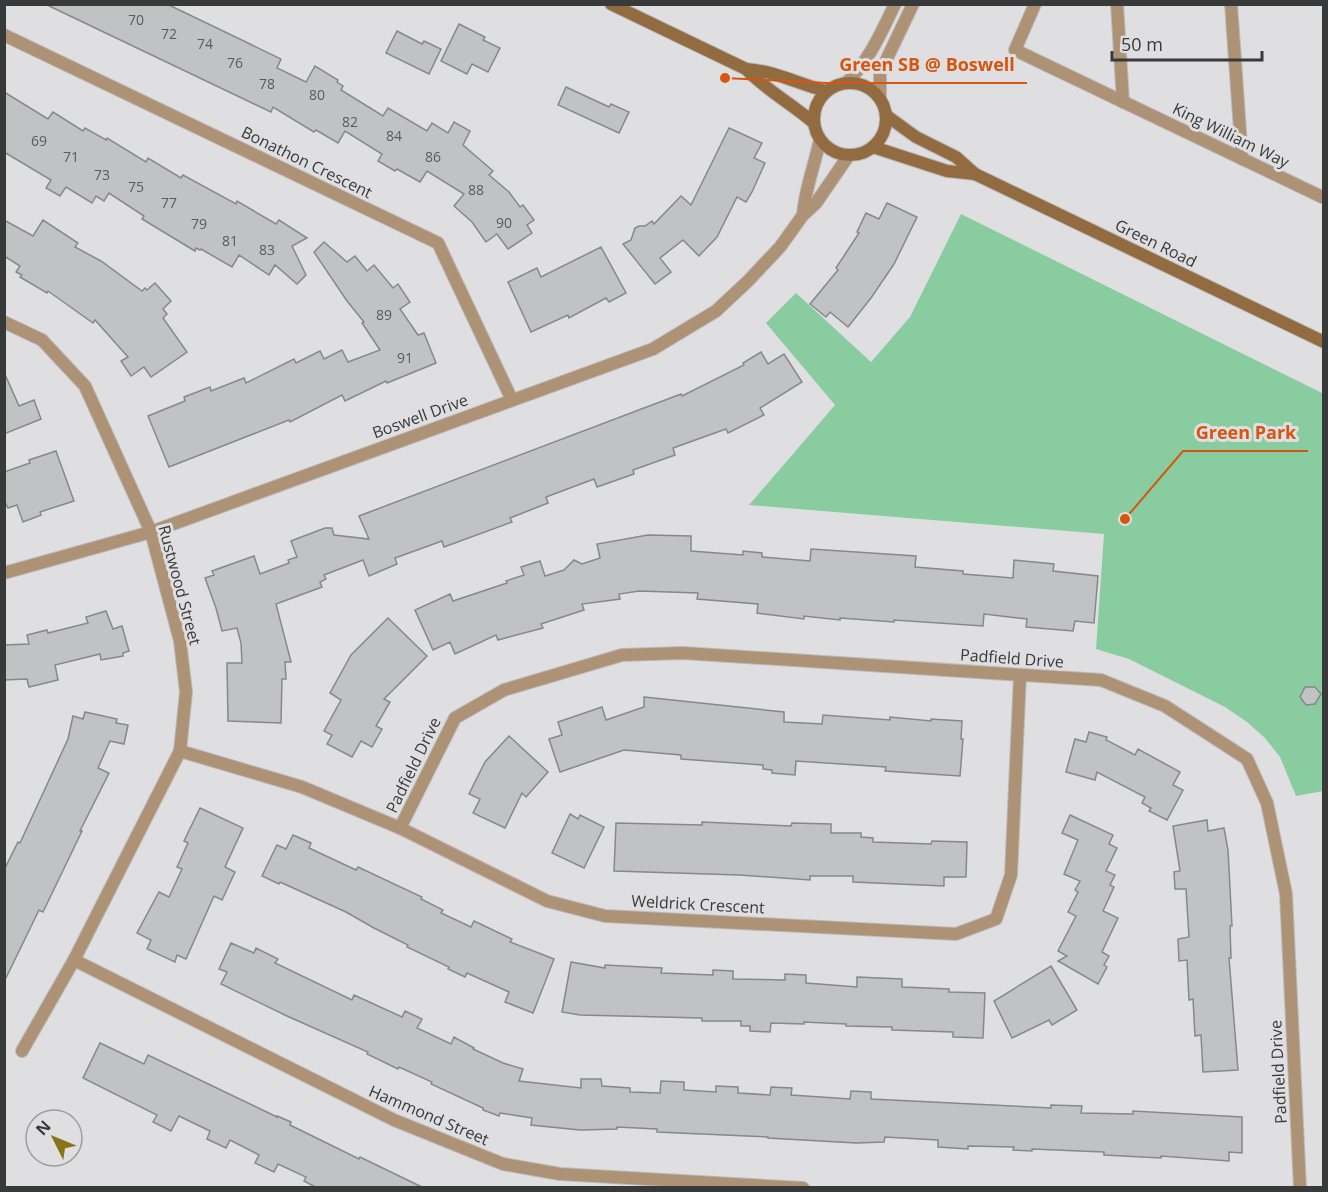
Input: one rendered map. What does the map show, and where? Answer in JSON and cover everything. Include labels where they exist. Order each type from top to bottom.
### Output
[{"type":"street","points":[[611,4],[746,69],[762,85],[814,123]]},
{"type":"street","points":[[846,83],[865,85],[880,97],[885,105],[887,116],[884,133],[873,147],[866,152],[849,155],[832,151],[819,139],[814,123],[815,109],[826,91],[846,83],[859,70],[895,4]]},
{"type":"street","points":[[880,97],[880,73],[913,4]]},
{"type":"street","name":"King William Way","points":[[1035,4],[1015,50],[1323,196]]},
{"type":"street","points":[[1117,4],[1123,102]]},
{"type":"street","points":[[1231,4],[1242,159]]},
{"type":"street","name":"Bonathon Crescent","points":[[4,35],[438,243],[512,400]]},
{"type":"street","points":[[746,69],[768,71],[826,91]]},
{"type":"street","name":"Green Road","points":[[887,116],[916,136],[956,158],[975,174],[1323,342]]},
{"type":"street","name":"Boswell Drive","points":[[803,215],[805,195],[819,139]]},
{"type":"street","name":"Green Road","points":[[873,147],[947,171],[975,174]]},
{"type":"street","name":"Boswell Drive","points":[[4,573],[151,532],[653,349],[716,311],[780,247],[803,215],[816,203],[849,155]]},
{"type":"street","name":"Rustwood Street","points":[[4,322],[42,340],[85,386],[151,532],[180,641],[186,692],[180,751],[74,960],[22,1051]]},
{"type":"street","name":"Padfield Drive","points":[[400,828],[455,718],[504,690],[622,655],[683,653],[1101,680],[1165,706],[1247,759],[1267,803],[1286,894],[1300,1188]]},
{"type":"street","name":"Weldrick Crescent","points":[[180,751],[302,787],[400,828],[548,901],[605,915],[956,934],[996,919],[1011,875],[1020,675]]},
{"type":"street","name":"Hammond Street","points":[[74,960],[394,1120],[503,1164],[560,1174],[803,1188]]},
{"type":"green space","points":[[961,214],[1324,394],[1323,791],[1296,796],[1280,757],[1265,738],[1225,707],[1129,659],[1096,649],[1104,534],[749,505],[835,405],[766,323],[796,293],[871,362],[910,317]]},
{"type":"building","points":[[45,4],[167,4],[281,59],[277,68],[306,82],[315,66],[338,80],[337,82],[343,86],[341,90],[383,116],[388,108],[427,131],[432,123],[448,133],[454,122],[470,131],[463,145],[493,171],[489,175],[509,192],[520,207],[523,205],[534,220],[527,225],[532,233],[508,249],[497,234],[486,242],[472,222],[454,206],[464,194],[427,171],[420,182],[378,161],[382,154],[345,131],[338,143],[316,130],[314,132],[273,107],[271,112]]},
{"type":"building","points":[[459,24],[485,37],[483,40],[500,48],[488,72],[472,64],[467,74],[441,61]]},
{"type":"building","points":[[397,31],[422,44],[424,41],[441,49],[429,74],[386,53]]},
{"type":"building","points":[[566,87],[609,107],[611,104],[629,112],[619,133],[558,105]]},
{"type":"building","points":[[4,92],[48,119],[53,112],[83,131],[85,128],[106,140],[107,138],[146,162],[148,158],[181,178],[183,175],[236,204],[237,201],[276,224],[279,220],[307,238],[292,246],[306,275],[297,284],[275,265],[269,275],[239,255],[232,267],[201,249],[196,248],[195,251],[142,219],[144,216],[109,193],[104,201],[96,196],[92,203],[66,187],[60,196],[46,188],[51,180],[4,152]]},
{"type":"building","points":[[729,128],[762,143],[754,158],[765,163],[752,192],[746,202],[737,197],[717,237],[699,256],[683,240],[660,258],[671,272],[655,284],[623,244],[631,240],[635,228],[645,226],[652,221],[654,224],[681,196],[691,205]]},
{"type":"building","points":[[887,203],[917,217],[894,264],[848,327],[830,312],[826,317],[810,304],[838,270],[836,268],[859,233],[857,232],[866,213],[879,219]]},
{"type":"building","points":[[4,220],[33,236],[43,220],[78,243],[75,247],[101,261],[142,291],[155,283],[171,301],[163,309],[167,314],[163,318],[187,352],[151,377],[144,367],[131,376],[121,361],[128,357],[95,320],[93,323],[48,291],[47,293],[20,277],[22,275],[16,272],[20,266],[4,256]]},
{"type":"building","points":[[324,242],[347,262],[355,256],[367,271],[374,265],[393,288],[398,284],[410,302],[400,309],[418,335],[424,333],[436,363],[387,383],[386,381],[345,401],[342,395],[290,422],[289,420],[169,467],[148,416],[185,401],[184,397],[210,387],[211,391],[244,378],[246,383],[294,359],[296,363],[320,351],[324,359],[342,350],[348,362],[380,350],[362,323],[364,322],[314,252]]},
{"type":"building","points":[[601,247],[626,293],[609,302],[606,298],[569,318],[568,315],[531,332],[508,282],[537,268],[541,277]]},
{"type":"building","points":[[761,352],[768,364],[784,354],[802,382],[760,408],[764,415],[728,433],[726,429],[673,448],[675,455],[633,470],[634,474],[597,487],[594,479],[546,497],[548,503],[510,518],[512,522],[444,547],[442,541],[395,558],[397,564],[369,576],[363,560],[324,575],[326,579],[320,582],[322,587],[276,604],[291,662],[285,662],[286,679],[282,679],[281,723],[228,721],[227,663],[242,663],[241,643],[237,628],[222,631],[205,578],[214,575],[212,571],[254,556],[260,574],[289,563],[288,560],[297,557],[291,541],[325,528],[332,528],[334,535],[369,539],[359,516],[681,394],[682,396],[744,365],[743,363]]},
{"type":"building","points":[[4,372],[19,406],[34,400],[41,419],[4,434]]},
{"type":"building","points":[[56,451],[74,501],[40,512],[41,515],[23,522],[17,505],[8,508],[4,500],[4,472]]},
{"type":"building","points":[[648,535],[691,536],[691,551],[743,555],[743,551],[762,553],[762,557],[810,561],[811,549],[916,556],[915,567],[1013,578],[1014,560],[1054,564],[1053,571],[1098,576],[1094,623],[1075,621],[1073,631],[1026,627],[1027,619],[984,614],[983,626],[894,620],[894,622],[840,618],[840,620],[804,616],[804,619],[757,613],[758,604],[697,599],[698,593],[639,591],[619,594],[620,599],[582,604],[584,610],[541,624],[543,628],[498,640],[496,635],[455,654],[450,642],[433,650],[415,610],[450,594],[453,601],[507,583],[506,581],[524,575],[521,567],[540,561],[545,576],[564,570],[574,560],[582,564],[600,558],[597,544]]},
{"type":"building","points":[[106,611],[113,629],[122,626],[129,651],[123,653],[123,656],[101,660],[100,654],[55,665],[58,680],[29,687],[27,679],[4,680],[4,645],[29,644],[27,635],[47,630],[48,633],[88,623],[86,617]]},
{"type":"building","points":[[388,618],[427,656],[384,699],[390,702],[376,726],[382,729],[372,747],[361,741],[352,757],[327,744],[332,735],[324,731],[341,700],[330,693],[351,655]]},
{"type":"building","points":[[1305,687],[1315,687],[1321,694],[1315,704],[1306,705],[1300,697]]},
{"type":"building","points":[[644,697],[784,712],[784,722],[822,724],[823,715],[890,720],[890,717],[962,721],[960,776],[885,771],[886,767],[796,761],[795,775],[772,773],[772,770],[763,769],[763,765],[681,759],[681,755],[624,750],[560,772],[549,739],[562,735],[558,722],[602,707],[606,720],[644,707]]},
{"type":"building","points":[[85,712],[117,719],[116,723],[128,725],[124,744],[110,741],[98,768],[109,773],[43,912],[39,910],[4,982],[4,870],[18,842],[20,843],[68,739],[73,716],[83,719]]},
{"type":"building","points":[[1089,732],[1107,737],[1106,740],[1135,755],[1138,749],[1180,772],[1173,785],[1183,790],[1167,820],[1149,811],[1151,808],[1142,803],[1145,797],[1097,772],[1095,780],[1066,772],[1075,739],[1086,742]]},
{"type":"building","points":[[509,736],[548,772],[526,797],[522,793],[505,828],[473,813],[480,799],[469,794],[485,762]]},
{"type":"building","points":[[200,808],[243,828],[225,867],[235,872],[222,900],[214,896],[186,959],[177,955],[175,962],[147,949],[151,940],[137,933],[159,892],[169,897],[182,869],[177,867],[188,843],[184,841]]},
{"type":"building","points":[[570,814],[578,819],[580,815],[604,827],[584,868],[552,853]]},
{"type":"building","points":[[1070,815],[1113,835],[1109,844],[1117,848],[1106,871],[1115,875],[1110,885],[1114,887],[1103,911],[1118,918],[1102,952],[1109,956],[1104,965],[1107,967],[1098,984],[1058,961],[1067,956],[1058,951],[1076,916],[1068,912],[1078,892],[1075,890],[1080,881],[1064,874],[1078,840],[1062,833]]},
{"type":"building","points":[[1207,820],[1208,831],[1224,828],[1228,850],[1232,926],[1230,926],[1231,958],[1229,958],[1238,1070],[1203,1072],[1201,1035],[1195,1036],[1193,999],[1189,1000],[1187,960],[1179,961],[1178,939],[1189,937],[1186,889],[1175,889],[1174,872],[1180,871],[1173,826]]},
{"type":"building","points":[[702,822],[791,826],[792,823],[831,824],[831,833],[861,833],[861,837],[873,838],[873,842],[931,844],[932,841],[967,842],[966,877],[944,877],[944,886],[853,882],[853,876],[810,876],[810,880],[614,871],[616,823],[702,825]]},
{"type":"building","points":[[293,835],[311,843],[309,848],[356,870],[358,867],[422,897],[421,899],[443,910],[441,913],[471,927],[474,921],[512,939],[510,942],[554,959],[533,1013],[505,1002],[509,992],[467,973],[465,977],[346,912],[262,876],[277,845],[286,849]]},
{"type":"building","points":[[231,943],[254,953],[256,948],[278,959],[275,963],[352,1000],[354,995],[402,1017],[405,1011],[422,1019],[417,1028],[451,1044],[454,1037],[503,1063],[523,1069],[519,1081],[581,1088],[581,1079],[601,1079],[602,1086],[630,1088],[630,1092],[660,1093],[661,1081],[684,1082],[684,1090],[716,1092],[716,1086],[738,1087],[738,1093],[770,1095],[771,1087],[792,1088],[791,1095],[850,1099],[851,1091],[871,1092],[871,1099],[1051,1108],[1051,1105],[1082,1106],[1081,1113],[1133,1114],[1133,1111],[1242,1117],[1242,1153],[1229,1152],[1229,1161],[1104,1155],[1104,1152],[1013,1150],[1014,1147],[968,1146],[968,1149],[938,1147],[938,1140],[885,1137],[884,1142],[856,1143],[657,1132],[657,1129],[617,1127],[617,1129],[580,1130],[531,1125],[532,1118],[500,1113],[499,1116],[483,1110],[431,1084],[432,1082],[399,1067],[398,1069],[367,1054],[368,1052],[221,984],[227,972],[219,969]]},
{"type":"building","points":[[571,962],[605,968],[605,965],[662,968],[661,973],[713,975],[713,970],[733,971],[733,979],[785,980],[785,974],[806,975],[806,983],[857,987],[857,977],[902,979],[902,987],[985,993],[983,1038],[953,1037],[953,1032],[892,1030],[892,1027],[804,1022],[804,1024],[771,1023],[770,1032],[750,1031],[750,1026],[741,1026],[741,1021],[580,1015],[562,1012]]},
{"type":"building","points":[[1051,966],[1077,1010],[1052,1025],[1049,1020],[1012,1038],[994,1001]]},
{"type":"building","points":[[100,1043],[144,1064],[148,1055],[291,1122],[290,1125],[359,1159],[360,1157],[424,1188],[317,1188],[304,1181],[306,1177],[278,1164],[274,1172],[255,1163],[259,1155],[230,1140],[226,1148],[207,1139],[210,1131],[179,1116],[171,1131],[153,1122],[157,1115],[83,1078]]},
{"type":"place","name":"Green SB @ Boswell","points":[[725,78]]},
{"type":"place","name":"Green Park","points":[[1125,519]]}]
